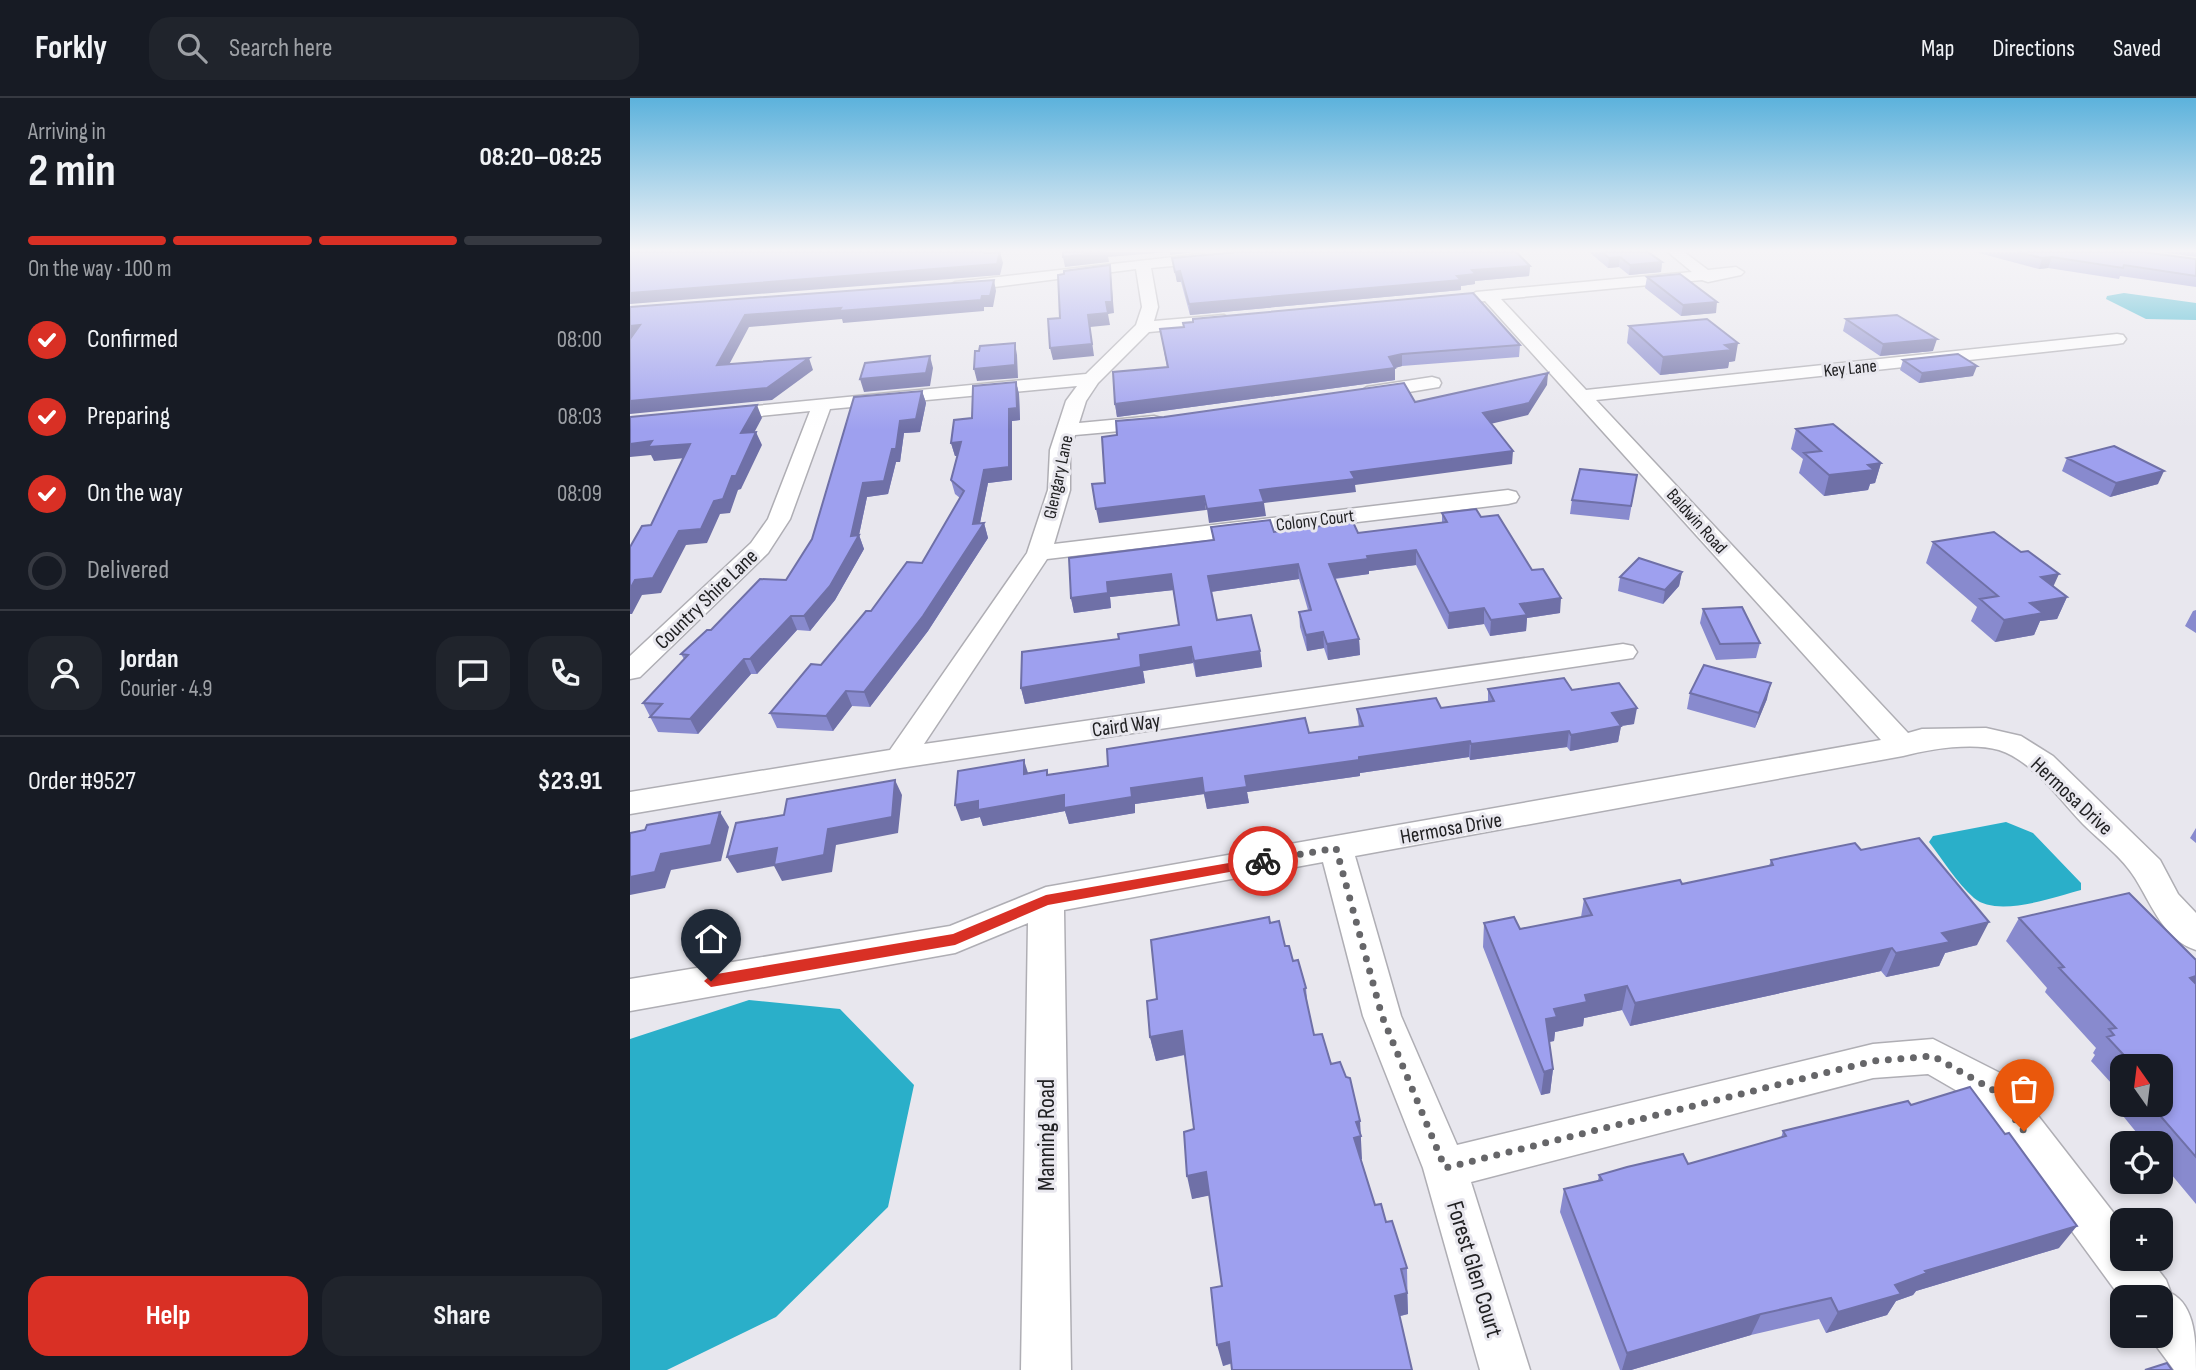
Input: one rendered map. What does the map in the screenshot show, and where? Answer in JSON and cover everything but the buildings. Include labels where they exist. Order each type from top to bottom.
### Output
[{"type":"street","points":[[1149,311],[1144,327],[1240,319]]},
{"type":"street","name":"Baldwin Road","points":[[1503,311],[1903,746]]},
{"type":"street","name":"Glengary Lane","points":[[900,758],[1039,553],[1059,490],[1060,450],[1076,401],[1091,379],[1144,327]]},
{"type":"street","name":"Key Lane","points":[[1583,396],[2118,339]]},
{"type":"street","points":[[699,416],[1091,379]]},
{"type":"street","points":[[1342,397],[1432,383]]},
{"type":"street","name":"Country Shire Lane","points":[[630,671],[760,548],[779,519],[822,404]]},
{"type":"street","points":[[1068,430],[1179,419]]},
{"type":"street","name":"Colony Court","points":[[1039,553],[1508,497]]},
{"type":"street","name":"Caird Way","points":[[630,803],[900,758],[1623,652]]},
{"type":"street","name":"Hermosa Drive","points":[[630,995],[955,939],[1046,900],[1903,746],[1922,739],[1986,738],[2010,743],[2042,764],[2148,869],[2165,903],[2196,936]]},
{"type":"street","name":"Forest Glen Court","points":[[1336,848],[1382,1016],[1445,1168],[1505,1370]]},
{"type":"street","name":"Manning Road","points":[[1046,900],[1046,1370]]},
{"type":"street","points":[[1445,1168],[1873,1061],[1933,1056],[1993,1090],[2140,1285]]},
{"type":"street","points":[[2173,1329],[2196,1359]]},
{"type":"water","points":[[2131,311],[2196,311],[2196,320],[2146,319]]},
{"type":"water","points":[[2006,822],[2033,833],[2081,883],[2081,890],[2026,904],[1984,904],[1962,885],[1929,842],[1933,836]]},
{"type":"water","points":[[749,1000],[840,1009],[914,1085],[888,1207],[776,1317],[667,1370],[630,1370],[630,1039]]},
{"type":"way so far","points":[[1263,861],[1336,848],[1382,1016],[1445,1168],[1873,1061],[1933,1056],[1993,1090],[2024,1131]]},
{"type":"route","points":[[711,981],[955,939],[1046,900],[1263,861]]}]
